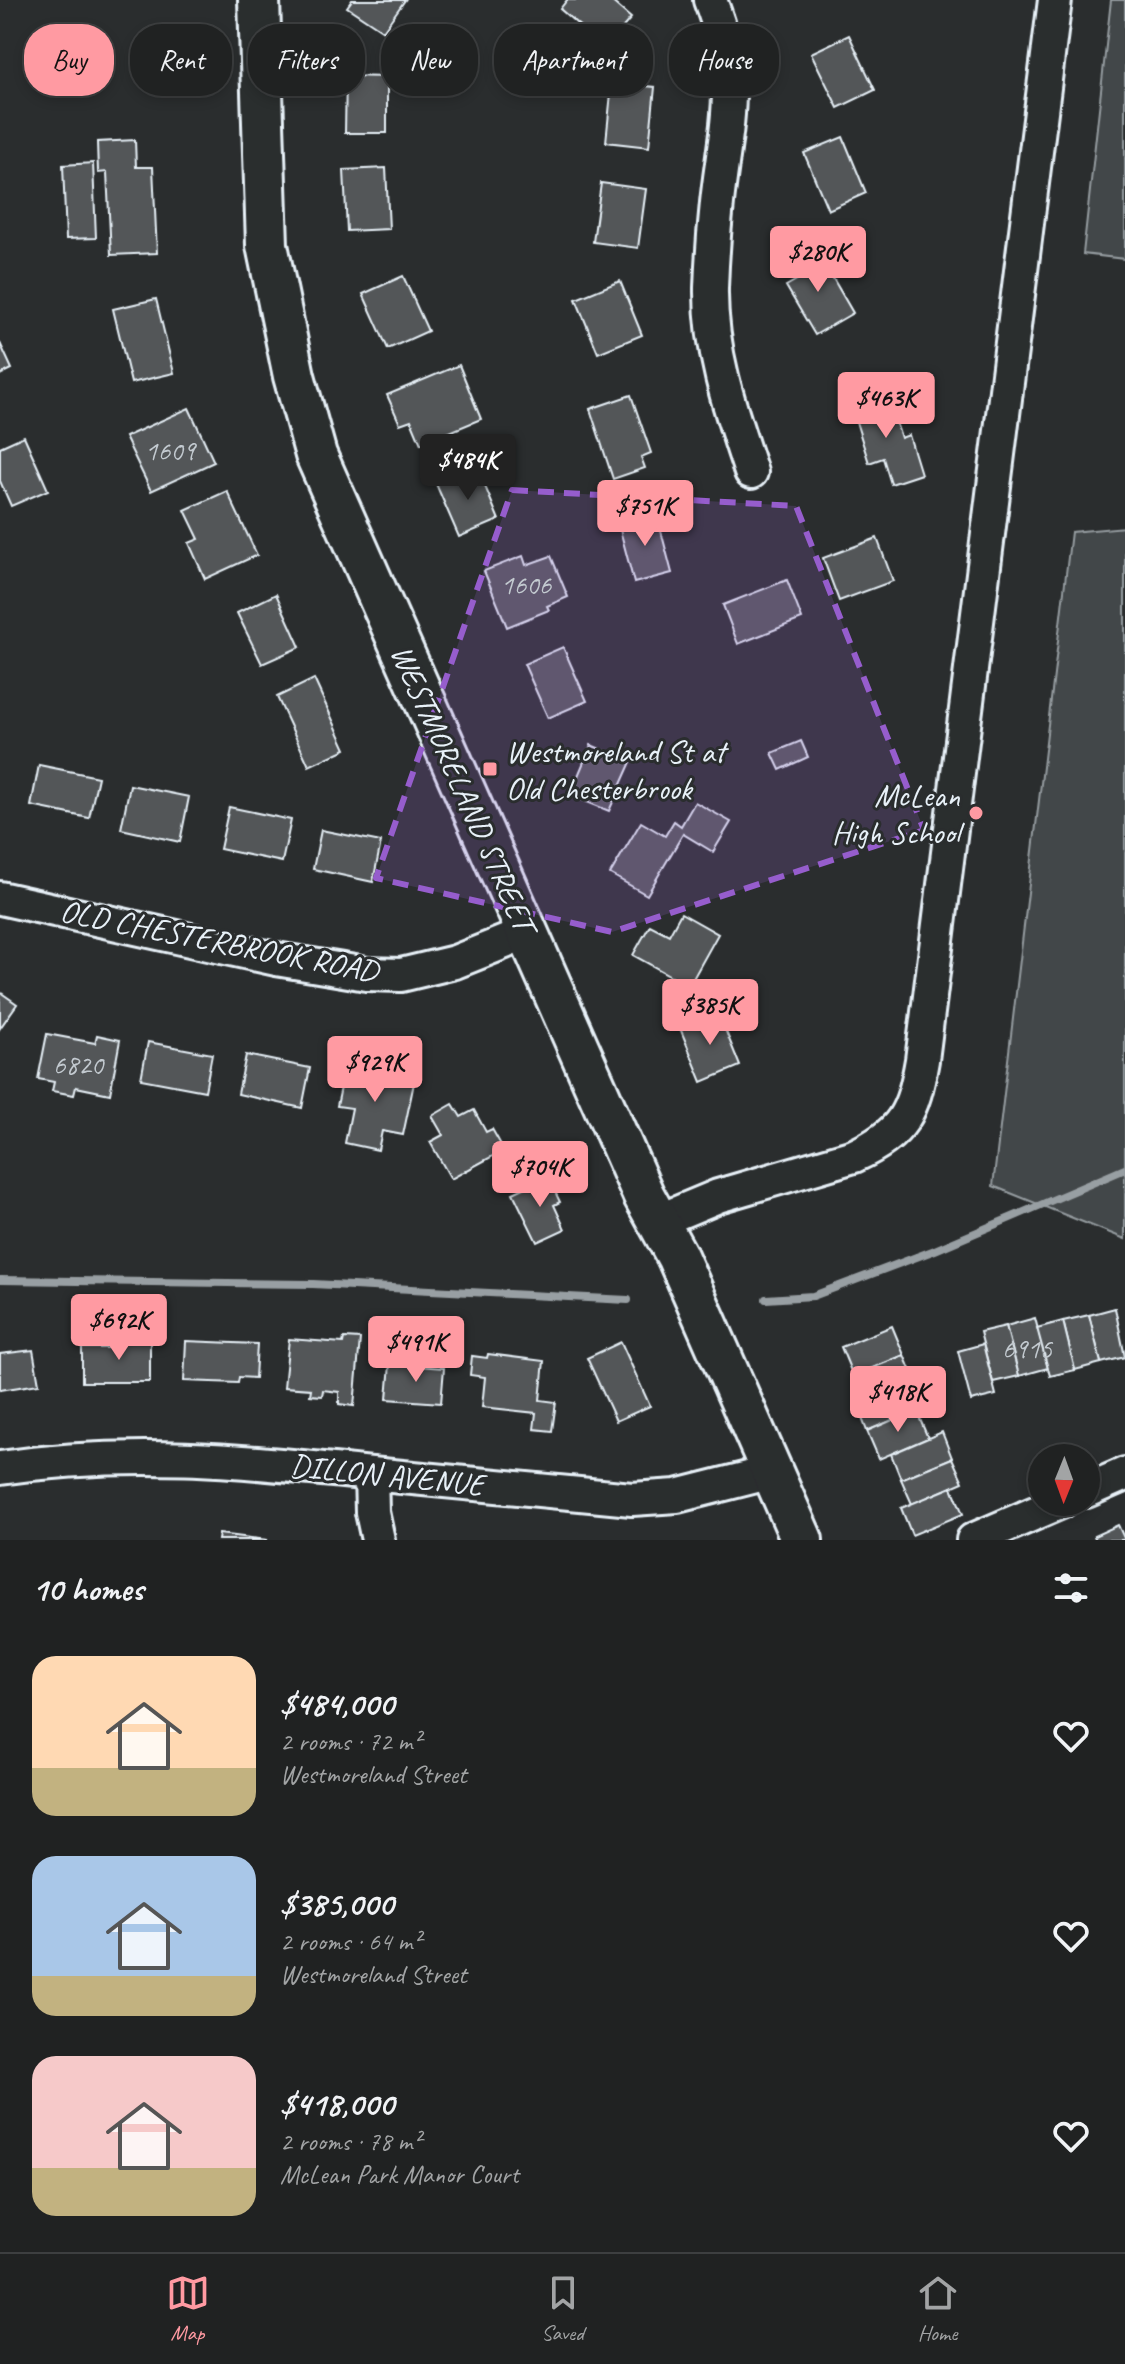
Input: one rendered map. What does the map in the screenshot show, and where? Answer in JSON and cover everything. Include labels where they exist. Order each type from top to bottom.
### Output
[{"type":"main road","name":"WESTMORELAND STREET","points":[[259,0],[267,245],[278,306],[308,429],[325,479],[527,933],[658,1221],[677,1256],[802,1540]]},
{"type":"street","points":[[710,0],[724,40],[729,80],[712,276],[715,340],[727,400],[751,472]]},
{"type":"street","points":[[658,1221],[718,1196],[854,1156],[874,1147],[892,1135],[905,1120],[913,1102],[922,1060],[1055,0]]},
{"type":"street","name":"OLD CHESTERBROOK ROAD","points":[[0,898],[276,959],[367,974],[401,975],[455,962],[527,933]]},
{"type":"street","name":"DILLON AVENUE","points":[[0,1468],[82,1458],[246,1460],[632,1499],[677,1496],[772,1472]]},
{"type":"street","points":[[371,1474],[372,1512],[378,1540]]},
{"type":"street","points":[[1100,1485],[1125,1474]]},
{"type":"street","points":[[973,1540],[1029,1516]]},
{"type":"highlighted area","points":[[512,490],[796,506],[924,830],[612,932],[376,878]]},
{"type":"shaded area","points":[[1111,0],[1125,0],[1125,259],[1083,254]]},
{"type":"shaded area","points":[[1125,527],[1125,1239],[993,1186],[1071,532]]},
{"type":"building","points":[[352,0],[405,0],[388,24],[381,24],[381,30],[347,7]]},
{"type":"building","points":[[567,0],[610,0],[631,18],[626,24],[577,24],[560,9]]},
{"type":"building","points":[[849,35],[875,90],[838,108],[811,53]]},
{"type":"building","points":[[365,76],[381,77],[381,96],[387,96],[387,133],[345,133],[346,96],[365,96]]},
{"type":"building","points":[[655,87],[649,147],[606,142],[611,96],[653,96]]},
{"type":"building","points":[[843,137],[866,193],[828,210],[804,153]]},
{"type":"building","points":[[135,140],[136,167],[153,167],[157,253],[111,255],[107,172],[98,173],[97,142]]},
{"type":"building","points":[[93,163],[96,238],[66,239],[63,165]]},
{"type":"building","points":[[386,168],[389,229],[347,231],[344,170]]},
{"type":"building","points":[[601,183],[646,189],[638,248],[593,242]]},
{"type":"building","points":[[816,249],[853,313],[815,335],[786,286],[802,277],[793,263]]},
{"type":"building","points":[[403,276],[428,331],[388,349],[363,294]]},
{"type":"building","points":[[620,281],[642,335],[598,353],[576,299]]},
{"type":"building","points":[[156,299],[174,373],[131,383],[113,309]]},
{"type":"building","points":[[0,343],[12,369],[0,375]]},
{"type":"building","points":[[459,365],[481,419],[421,444],[411,420],[400,424],[387,395]]},
{"type":"building","points":[[631,395],[651,453],[641,457],[645,468],[613,479],[590,409]]},
{"type":"building","points":[[888,397],[901,438],[909,435],[921,474],[891,484],[883,458],[869,463],[852,409]]},
{"type":"building","points":[[189,408],[214,462],[151,491],[125,437]]},
{"type":"building","points":[[24,436],[48,490],[11,506],[0,481],[0,447]]},
{"type":"building","points":[[477,467],[499,520],[459,537],[436,484]]},
{"type":"building","points":[[227,491],[257,555],[205,579],[189,543],[199,539],[185,510]]},
{"type":"building","points":[[656,512],[672,573],[634,583],[618,522]]},
{"type":"building","points":[[877,538],[893,581],[839,601],[823,558]]},
{"type":"building","points":[[523,556],[526,565],[551,556],[568,597],[547,606],[549,610],[507,627],[484,571]]},
{"type":"building","points":[[787,580],[802,619],[738,644],[723,605]]},
{"type":"building","points":[[276,594],[300,647],[262,664],[237,613]]},
{"type":"building","points":[[563,647],[587,701],[548,718],[524,664]]},
{"type":"building","points":[[314,679],[346,749],[309,766],[277,697]]},
{"type":"building","points":[[801,741],[808,757],[780,770],[772,753]]},
{"type":"building","points":[[591,745],[631,762],[609,811],[570,795]]},
{"type":"building","points":[[39,765],[98,777],[89,818],[31,806]]},
{"type":"building","points":[[130,785],[189,797],[180,842],[121,829]]},
{"type":"building","points":[[695,802],[731,822],[713,852],[683,834],[647,895],[610,874],[641,822],[665,836],[674,821],[681,826]]},
{"type":"building","points":[[229,807],[291,820],[282,862],[220,849]]},
{"type":"building","points":[[321,830],[381,842],[373,882],[313,869]]},
{"type":"building","points":[[681,913],[718,934],[689,986],[633,955],[650,925],[669,935]]},
{"type":"building","points":[[0,992],[17,1004],[0,1028]]},
{"type":"building","points":[[718,1012],[740,1066],[702,1082],[680,1028]]},
{"type":"building","points":[[47,1034],[95,1043],[97,1035],[120,1040],[110,1094],[76,1087],[74,1095],[52,1091],[54,1082],[38,1079]]},
{"type":"building","points":[[148,1042],[212,1054],[205,1091],[141,1079]]},
{"type":"building","points":[[246,1055],[310,1068],[302,1108],[238,1094]]},
{"type":"building","points":[[346,1064],[415,1078],[403,1135],[382,1131],[378,1150],[345,1143],[352,1108],[337,1106]]},
{"type":"building","points":[[453,1104],[461,1117],[474,1110],[486,1132],[492,1129],[504,1150],[451,1179],[430,1142],[443,1135],[432,1116]]},
{"type":"building","points":[[548,1177],[560,1202],[554,1205],[565,1229],[537,1242],[513,1193]]},
{"type":"building","points":[[1115,1308],[1125,1357],[1101,1363],[1089,1315]]},
{"type":"building","points":[[1089,1315],[1101,1363],[1075,1370],[1063,1321]]},
{"type":"building","points":[[1035,1318],[1048,1368],[1019,1376],[1006,1326]]},
{"type":"building","points":[[1063,1321],[1075,1370],[1050,1376],[1037,1328]]},
{"type":"building","points":[[892,1326],[904,1355],[853,1376],[841,1347]]},
{"type":"building","points":[[1006,1326],[1019,1376],[993,1382],[980,1332]]},
{"type":"building","points":[[120,1336],[150,1336],[150,1382],[82,1382],[82,1348],[120,1348]]},
{"type":"building","points":[[344,1338],[360,1339],[354,1406],[339,1404],[339,1392],[323,1390],[322,1396],[310,1395],[311,1389],[284,1387],[289,1339],[343,1343]]},
{"type":"building","points":[[186,1341],[257,1344],[255,1378],[239,1377],[238,1383],[184,1381]]},
{"type":"building","points":[[621,1342],[650,1406],[616,1421],[587,1358]]},
{"type":"building","points":[[983,1344],[996,1395],[971,1401],[958,1351]]},
{"type":"building","points":[[33,1350],[39,1384],[0,1390],[0,1354]]},
{"type":"building","points":[[488,1354],[544,1361],[540,1400],[556,1402],[552,1431],[534,1429],[536,1413],[482,1407],[485,1377],[470,1375],[472,1356],[487,1358]]},
{"type":"building","points":[[904,1355],[915,1381],[864,1402],[853,1376]]},
{"type":"building","points":[[390,1364],[444,1368],[441,1403],[387,1399]]},
{"type":"building","points":[[906,1385],[916,1410],[867,1431],[857,1405]]},
{"type":"building","points":[[916,1410],[928,1438],[879,1459],[867,1431]]},
{"type":"building","points":[[942,1432],[952,1458],[901,1479],[891,1454]]},
{"type":"building","points":[[952,1458],[963,1482],[912,1504],[901,1479]]},
{"type":"building","points":[[952,1487],[963,1514],[912,1535],[901,1508]]},
{"type":"building","points":[[1118,1525],[1125,1540],[1096,1540],[1094,1536]]},
{"type":"building","points":[[219,1534],[268,1540],[218,1540]]},
{"type":"waterway","points":[[766,1299],[813,1296],[935,1250],[1125,1169]]},
{"type":"waterway","points":[[0,1280],[313,1284],[628,1300]]},
{"type":"place","name":"Westmoreland St at Old Chesterbrook","points":[[490,769]]},
{"type":"place","name":"McLean High School","points":[[976,813]]}]
